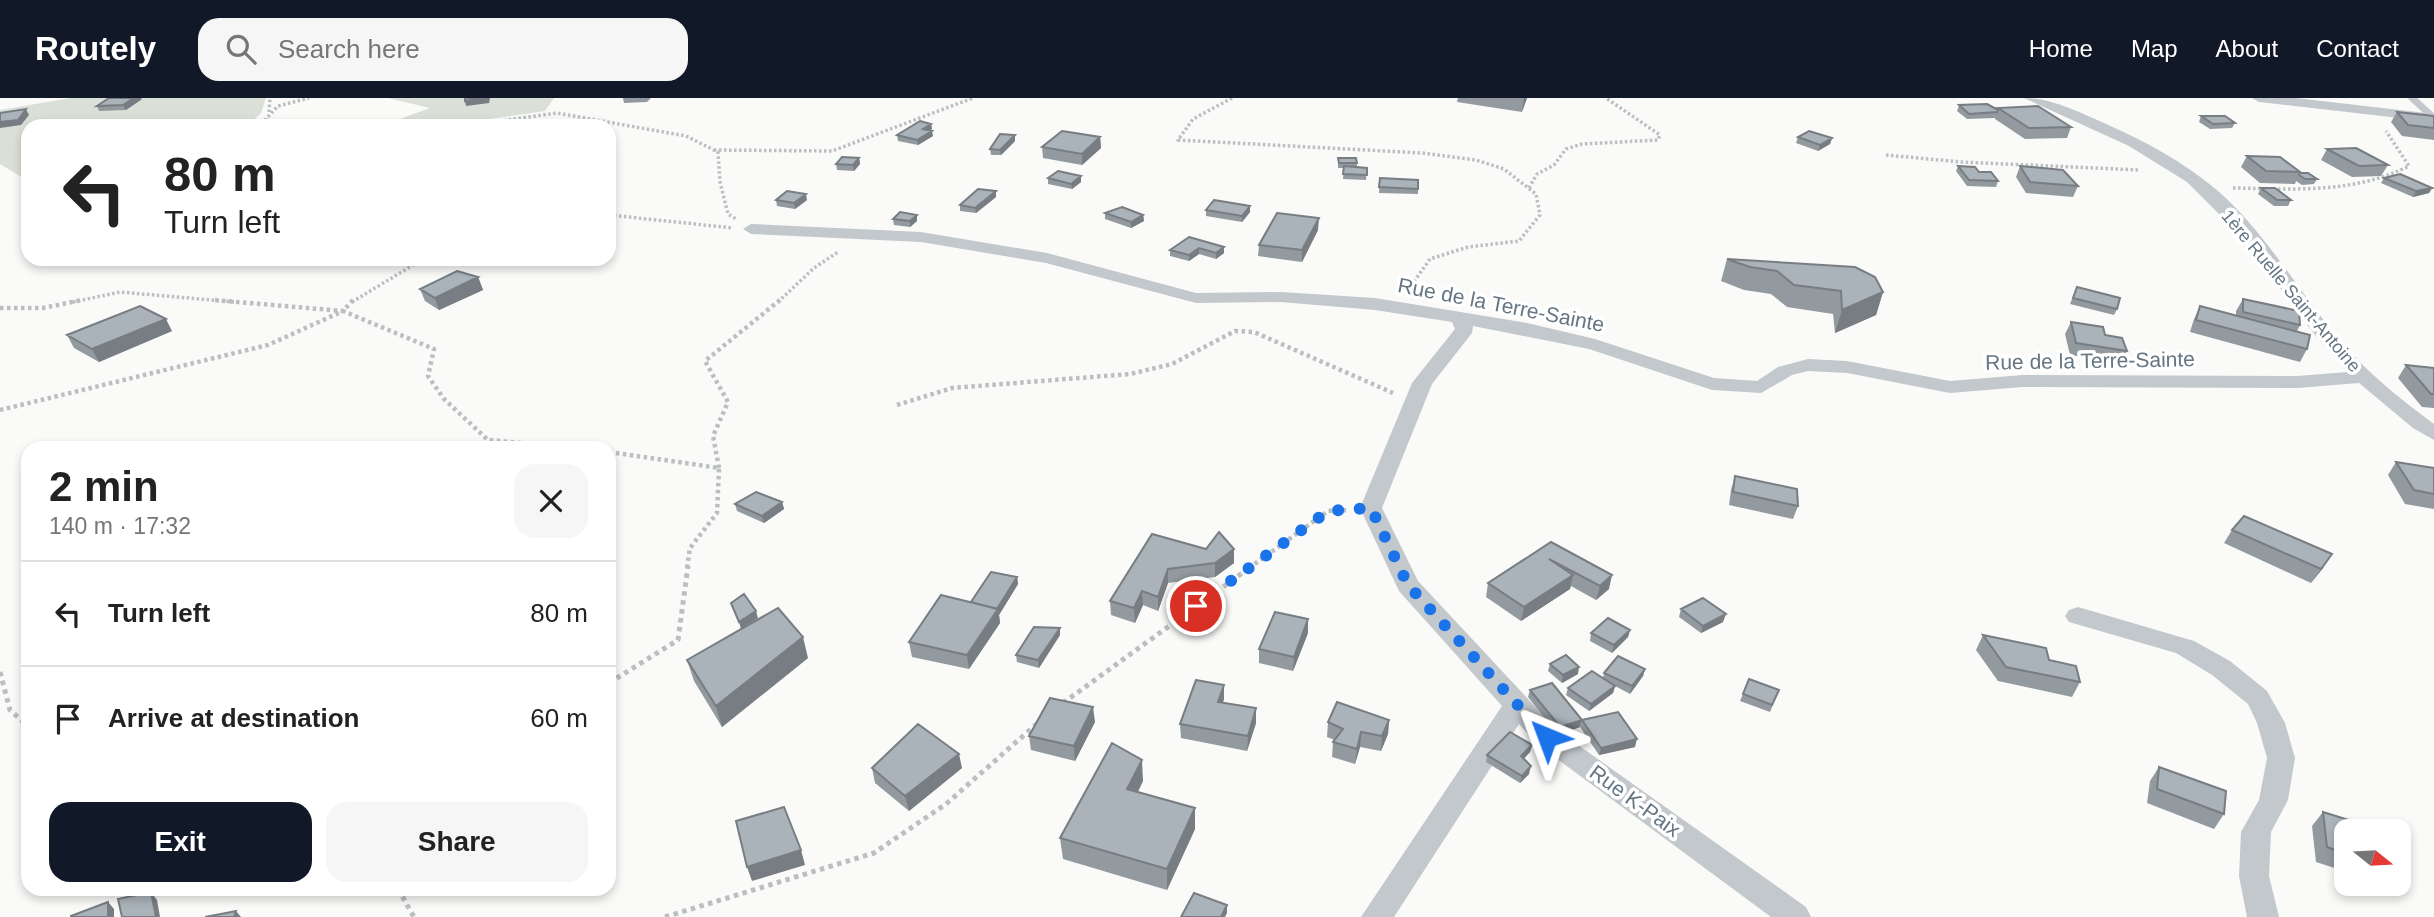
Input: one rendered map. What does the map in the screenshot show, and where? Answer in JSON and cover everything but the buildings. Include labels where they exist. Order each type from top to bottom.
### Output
[{"type":"street","name":"1ère Ruelle Saint-Antoine","points":[[2031,98],[2134,140],[2194,180],[2250,236],[2363,377],[2434,434]]},
{"type":"street","points":[[2259,98],[2434,118]]},
{"type":"street","name":"Rue de la Terre-Sainte","points":[[751,229],[805,229],[857,236],[921,237],[1048,258],[1196,299],[1281,297],[1395,307],[1595,345],[1712,384],[1761,387],[1785,372],[1808,365],[1847,367],[1950,387],[2023,381],[2297,382],[2363,377]]},
{"type":"street","points":[[1371,508],[1422,383],[1465,329],[1459,318]]},
{"type":"street","name":"Rue K-Paix","points":[[1371,508],[1408,585],[1547,737],[1795,917]]},
{"type":"street","points":[[2078,616],[2185,647],[2221,668],[2258,698],[2271,723],[2281,758],[2273,800],[2256,832],[2254,876],[2263,917]]},
{"type":"street","points":[[1377,917],[1517,705]]},
{"type":"lane","points":[[2413,98],[2434,118]]},
{"type":"path","points":[[265,119],[270,98]]},
{"type":"path","points":[[268,113],[286,101],[309,98]]},
{"type":"path","points":[[714,150],[832,151],[973,98]]},
{"type":"path","points":[[1232,98],[1192,121],[1180,131],[1178,140],[1422,153],[1476,160],[1504,169],[1536,194],[1540,215],[1519,242],[1468,247],[1430,259],[1395,307]]},
{"type":"path","points":[[1529,189],[1537,174],[1555,165],[1566,149],[1582,144],[1658,140],[1660,135],[1648,124],[1606,98]]},
{"type":"path","points":[[2224,191],[2243,186],[2319,189],[2350,186],[2385,178],[2409,166],[2371,111]]},
{"type":"path","points":[[514,119],[557,113],[591,119]]},
{"type":"path","points":[[616,124],[686,136],[718,152],[720,183],[728,214],[751,229]]},
{"type":"path","points":[[1886,155],[2055,167],[2179,170]]},
{"type":"path","points":[[616,216],[696,226],[751,229]]},
{"type":"path","points":[[616,679],[678,640],[690,548],[717,513],[719,468],[713,436],[728,402],[705,360],[761,318],[814,268],[857,236]]},
{"type":"path","points":[[0,410],[268,345],[343,311],[356,296],[410,266]]},
{"type":"path","points":[[0,308],[43,308],[120,292],[343,311],[434,349],[428,376],[444,399],[488,440],[499,441]]},
{"type":"path","points":[[897,405],[952,388],[1130,374],[1172,364],[1235,331],[1266,337],[1413,403]]},
{"type":"path","points":[[616,453],[719,468]]},
{"type":"path","points":[[665,917],[874,853],[946,804],[1051,712],[1328,511],[1371,508]]},
{"type":"path","points":[[0,672],[6,707],[21,723]]},
{"type":"path","points":[[402,896],[414,917]]},
{"type":"shaded area","points":[[71,98],[266,98],[261,113],[255,119],[21,119],[21,177],[0,164],[0,110]]},
{"type":"shaded area","points":[[388,98],[554,98],[545,111],[488,119],[400,119],[430,108]]},
{"type":"route","points":[[1196,606],[1328,511],[1371,508],[1408,585],[1547,737]]}]
